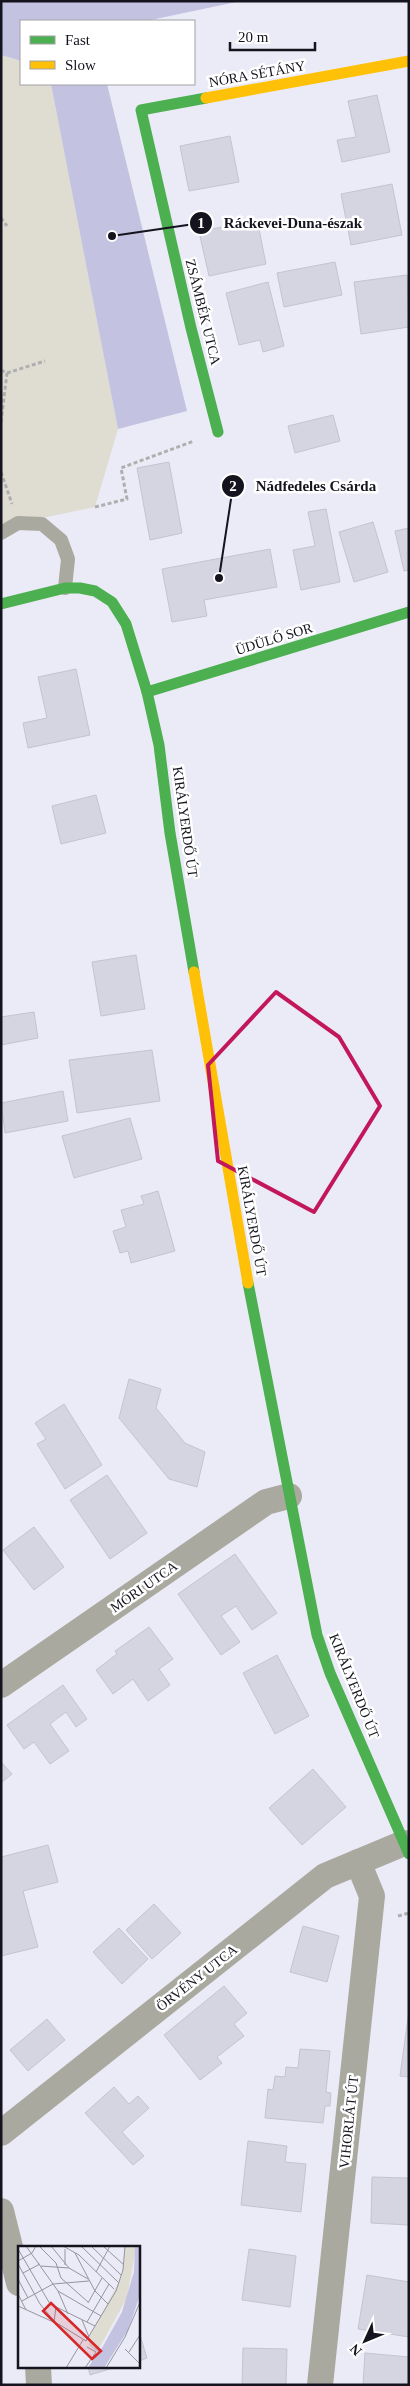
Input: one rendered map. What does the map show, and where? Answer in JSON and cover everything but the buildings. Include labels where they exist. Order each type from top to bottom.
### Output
[{"type":"street","name":"NÓRA SÉTÁNY","points":[[141,110],[409,62]]},
{"type":"street","name":"ZSÁMBÉK UTCA","points":[[141,110],[190,328],[218,432]]},
{"type":"street","name":"KIRÁLYERDŐ ÚT","points":[[65,588],[95,591],[112,602],[126,624],[148,692],[159,745],[170,833],[244,1264],[317,1635],[330,1673],[406,1849]]},
{"type":"street","points":[[1,604],[65,588]]},
{"type":"street","name":"ÜDÜLŐ SOR","points":[[148,692],[409,612]]},
{"type":"street","name":"MÓRI UTCA","points":[[1,1685],[266,1502],[290,1496]]},
{"type":"street","name":"ÖRVÉNY UTCA","points":[[1,2133],[325,1876],[358,1862],[406,1849]]},
{"type":"street","name":"VIHORLÁT ÚT","points":[[320,2385],[372,1896],[358,1862]]},
{"type":"street","points":[[1,2211],[18,2279]]},
{"type":"street","points":[[38,2368],[39,2385]]},
{"type":"lane","points":[[1,533],[18,523],[42,524],[61,540],[68,559],[65,588]]},
{"type":"path","points":[[1,218],[7,226]]},
{"type":"path","points":[[1,370],[6,373],[46,361]]},
{"type":"path","points":[[1,422],[6,373]]},
{"type":"path","points":[[95,507],[127,500],[121,468],[218,432]]},
{"type":"path","points":[[1,472],[18,523]]},
{"type":"highlighted area","points":[[276,992],[339,1037],[380,1106],[314,1212],[218,1161],[208,1065]]},
{"type":"shaded area","points":[[1,55],[20,61],[20,85],[51,85],[118,429],[95,507],[18,523],[1,533]]},
{"type":"water","points":[[1,1],[241,1],[151,20],[20,20],[20,61],[1,55]]},
{"type":"water","points":[[51,85],[107,85],[187,411],[118,429]]},
{"type":"traffic: fast","points":[[206,98],[141,110],[191,328],[218,432]]},
{"type":"traffic: fast","points":[[1,604],[65,588],[80,588],[95,591],[112,602],[126,624],[147,692],[159,745],[170,833],[194,972]]},
{"type":"traffic: fast","points":[[147,692],[409,612]]},
{"type":"traffic: fast","points":[[248,1283],[317,1635],[330,1673],[409,1854]]},
{"type":"traffic: slow","points":[[206,98],[409,61]]},
{"type":"traffic: slow","points":[[194,972],[248,1283]]},
{"type":"place","name":"Ráckevei-Duna-észak","points":[[112,236]]},
{"type":"place","name":"Nádfedeles Csárda","points":[[219,578]]}]
